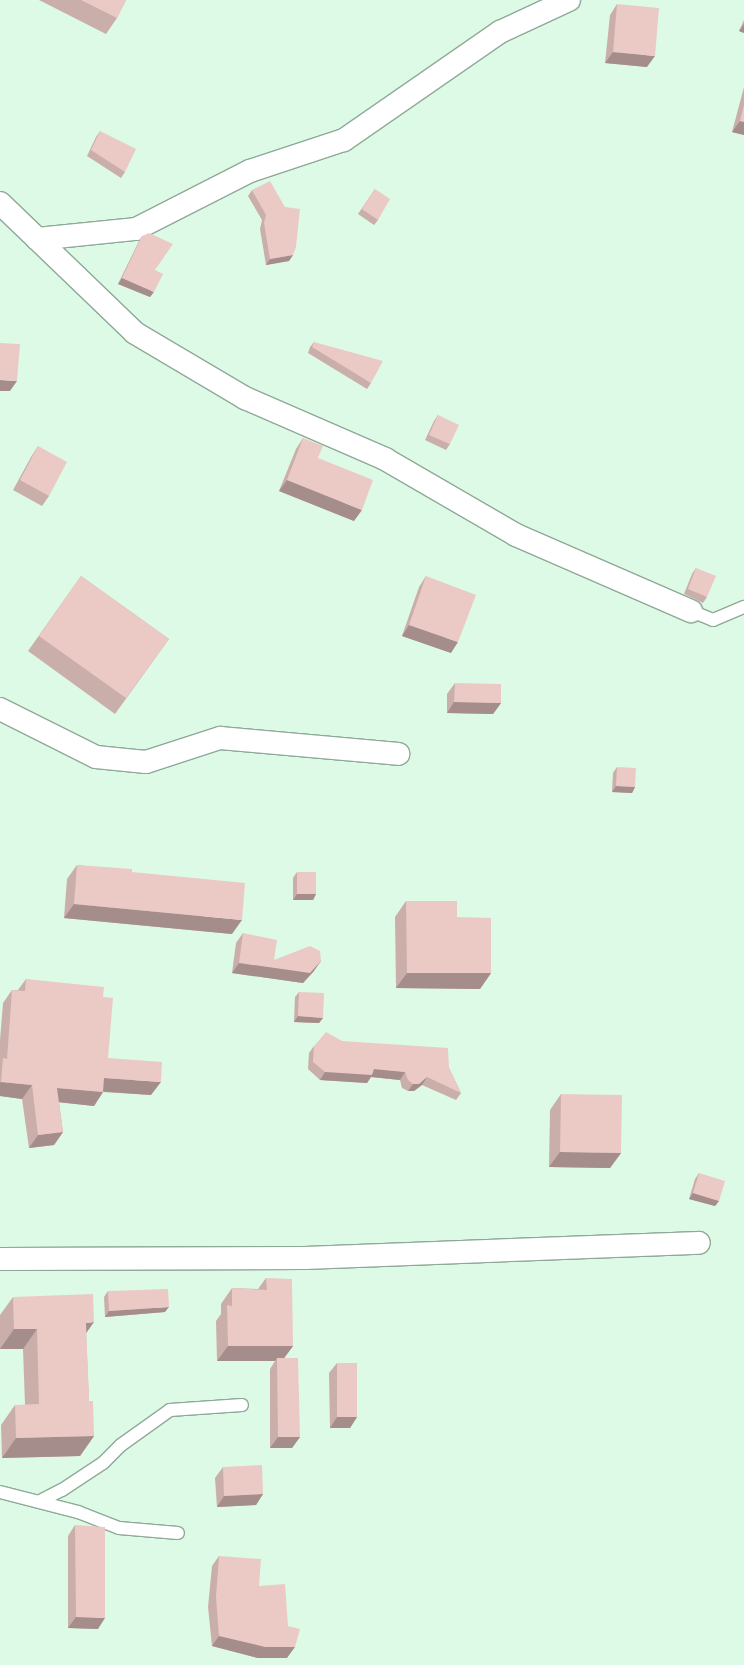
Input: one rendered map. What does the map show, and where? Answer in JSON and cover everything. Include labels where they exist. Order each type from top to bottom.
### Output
[{"type":"street","points":[[37,238],[136,229],[250,171],[344,140],[500,32],[569,0]]},
{"type":"street","points":[[0,203],[135,333],[245,398],[385,459],[516,535],[691,611]]},
{"type":"street","points":[[0,709],[96,757],[146,762],[220,738],[398,754]]},
{"type":"street","points":[[0,1259],[305,1258],[699,1243]]},
{"type":"lane","points":[[691,611],[713,620],[744,607]]},
{"type":"lane","points":[[40,1501],[62,1490],[103,1462],[121,1445],[170,1410],[242,1405]]},
{"type":"lane","points":[[0,1492],[40,1501],[119,1528],[178,1533]]},
{"type":"building","points":[[81,0],[126,0],[117,18]]},
{"type":"building","points":[[617,4],[659,8],[655,56],[613,52]]},
{"type":"building","points":[[744,105],[744,122],[740,121]]},
{"type":"building","points":[[100,131],[136,149],[125,172],[91,150]]},
{"type":"building","points":[[270,181],[285,207],[300,209],[296,247],[293,255],[270,259],[264,223],[266,215],[252,190]]},
{"type":"building","points":[[375,189],[390,199],[378,220],[362,209]]},
{"type":"building","points":[[149,233],[173,244],[155,270],[163,274],[154,292],[122,278],[142,236]]},
{"type":"building","points":[[314,342],[383,361],[371,383],[312,347]]},
{"type":"building","points":[[0,343],[20,344],[17,381],[0,380]]},
{"type":"building","points":[[438,415],[459,425],[450,444],[429,435]]},
{"type":"building","points":[[303,438],[323,446],[318,458],[373,480],[362,510],[287,480]]},
{"type":"building","points":[[38,446],[67,462],[49,496],[20,480]]},
{"type":"building","points":[[696,568],[716,576],[707,597],[688,589]]},
{"type":"building","points":[[81,576],[169,639],[126,698],[39,636]]},
{"type":"building","points":[[426,576],[476,595],[458,642],[409,625]]},
{"type":"building","points":[[455,683],[501,684],[501,703],[454,702]]},
{"type":"building","points":[[617,767],[636,768],[635,787],[616,786]]},
{"type":"building","points":[[77,865],[132,869],[132,872],[245,883],[242,920],[74,904]]},
{"type":"building","points":[[297,872],[316,872],[316,894],[297,894]]},
{"type":"building","points":[[406,901],[457,901],[457,917],[491,918],[491,973],[407,973]]},
{"type":"building","points":[[243,933],[277,940],[274,960],[310,946],[320,951],[321,961],[310,973],[239,963]]},
{"type":"building","points":[[26,979],[104,987],[103,997],[113,998],[108,1058],[162,1062],[161,1082],[104,1078],[103,1092],[57,1088],[63,1132],[38,1135],[32,1085],[1,1082],[3,1058],[7,1059],[12,990],[25,991]]},
{"type":"building","points":[[299,992],[324,993],[323,1018],[298,1016]]},
{"type":"building","points":[[326,1032],[342,1041],[448,1048],[449,1068],[461,1093],[427,1077],[419,1084],[413,1084],[408,1080],[405,1072],[374,1069],[372,1075],[325,1072],[313,1062],[314,1046]]},
{"type":"building","points":[[561,1094],[622,1095],[621,1153],[560,1152]]},
{"type":"building","points":[[699,1173],[725,1181],[719,1201],[693,1193]]},
{"type":"building","points":[[266,1278],[292,1279],[293,1346],[228,1346],[227,1305],[232,1306],[232,1288],[267,1290]]},
{"type":"building","points":[[168,1289],[169,1307],[109,1311],[108,1291]]},
{"type":"building","points":[[93,1294],[94,1322],[86,1323],[89,1401],[93,1401],[94,1436],[16,1438],[15,1405],[39,1404],[37,1329],[14,1329],[13,1297]]},
{"type":"building","points":[[277,1358],[298,1358],[300,1437],[278,1437]]},
{"type":"building","points":[[337,1363],[357,1363],[357,1417],[337,1417]]},
{"type":"building","points":[[262,1465],[263,1494],[224,1496],[223,1467]]},
{"type":"building","points":[[75,1525],[105,1527],[105,1618],[76,1617]]},
{"type":"building","points":[[219,1556],[261,1559],[259,1586],[285,1584],[288,1626],[300,1629],[295,1647],[265,1647],[219,1636],[216,1597]]}]
